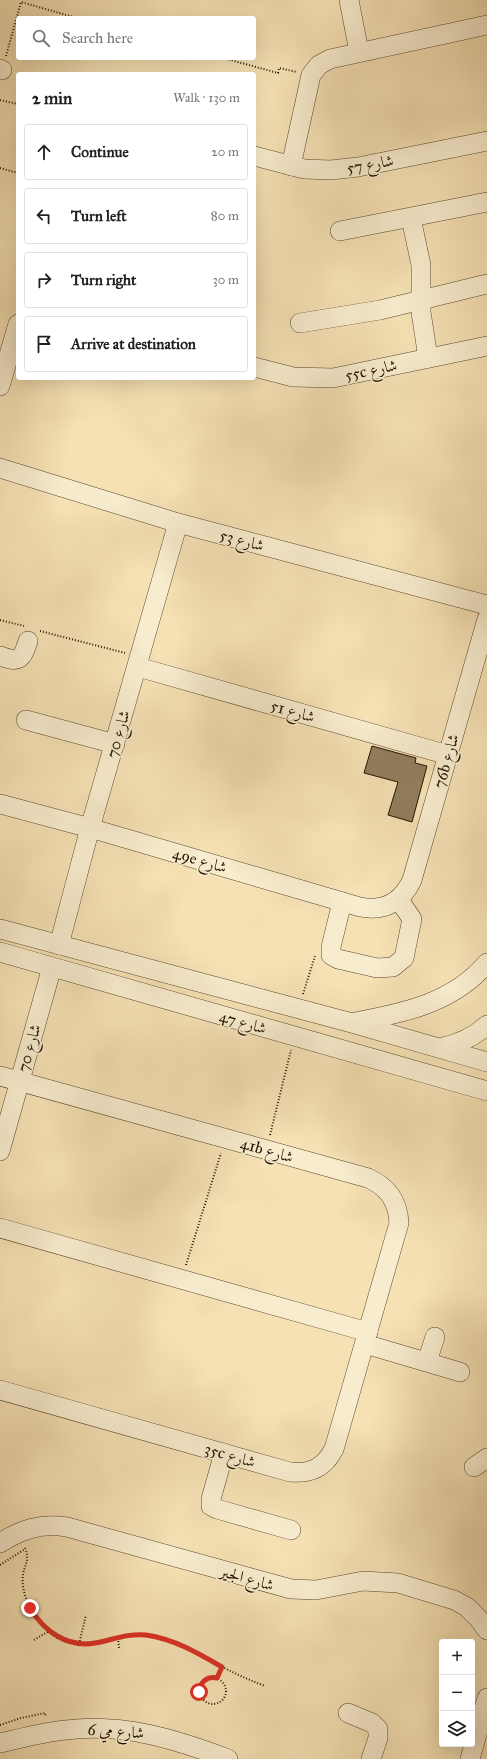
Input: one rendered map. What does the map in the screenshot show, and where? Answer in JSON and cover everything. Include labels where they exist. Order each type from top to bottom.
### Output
[{"type":"street","points":[[348,0],[359,52]]},
{"type":"street","points":[[291,166],[311,75],[319,65],[324,62],[359,52],[487,25]]},
{"type":"street","name":"شارع 57","points":[[256,157],[291,166],[318,170],[345,169],[487,141]]},
{"type":"street","points":[[340,231],[487,202]]},
{"type":"street","points":[[411,218],[421,265],[421,302],[428,358]]},
{"type":"street","points":[[300,323],[421,302],[487,284]]},
{"type":"street","points":[[0,386],[16,331]]},
{"type":"street","name":"55c شارع","points":[[256,368],[293,377],[320,379],[346,376],[487,346]]},
{"type":"street","name":"شارع 53","points":[[0,468],[178,523],[487,605]]},
{"type":"street","name":"شارع 70","points":[[59,945],[90,828],[178,523]]},
{"type":"street","name":"76b شارع","points":[[399,900],[412,880],[487,619]]},
{"type":"street","points":[[0,656],[10,660],[18,659],[24,654],[32,633]]},
{"type":"street","name":"شارع 51","points":[[139,662],[448,755]]},
{"type":"street","points":[[26,720],[115,744]]},
{"type":"street","name":"49e شارع","points":[[0,804],[90,828],[360,907],[376,909],[388,906],[399,900]]},
{"type":"street","points":[[342,902],[331,947],[331,955],[338,959],[383,969],[397,965],[404,958],[412,919],[399,900]]},
{"type":"street","name":"شارع 47","points":[[0,929],[352,1023],[487,1062]]},
{"type":"street","name":"شارع 47","points":[[0,952],[487,1091]]},
{"type":"street","points":[[352,1023],[395,1014],[429,1004],[462,987],[487,963]]},
{"type":"street","name":"شارع 70","points":[[0,1151],[52,967]]},
{"type":"street","points":[[440,1048],[457,1044],[477,1034],[487,1025]]},
{"type":"street","name":"41b شارع","points":[[0,1076],[368,1178],[385,1188],[391,1195],[398,1213],[399,1223],[367,1338]]},
{"type":"street","points":[[0,1228],[181,1279],[367,1338],[427,1362],[460,1372]]},
{"type":"street","points":[[427,1362],[435,1337]]},
{"type":"street","name":"35c شارع","points":[[0,1390],[301,1473],[312,1471],[322,1466],[329,1459],[334,1449],[367,1338]]},
{"type":"street","points":[[224,1453],[211,1499],[211,1506],[291,1530]]},
{"type":"street","name":"شارع الجير","points":[[0,1543],[33,1527],[56,1525],[291,1589],[316,1590],[363,1580],[398,1583],[454,1600],[467,1607],[487,1630]]},
{"type":"street","points":[[470,1759],[487,1698]]},
{"type":"street","points":[[348,1714],[372,1723],[378,1729],[378,1738],[371,1759]]},
{"type":"street","name":"شارع مي 6","points":[[0,1743],[65,1730],[114,1728],[164,1737],[228,1759]]},
{"type":"path","points":[[17,16],[21,2],[70,16]]},
{"type":"path","points":[[1,70],[16,19]]},
{"type":"path","points":[[230,60],[278,73],[279,68],[311,75]]},
{"type":"path","points":[[0,100],[16,104]]},
{"type":"path","points":[[0,168],[16,172]]},
{"type":"path","points":[[0,620],[32,633],[139,662]]},
{"type":"path","points":[[266,1150],[295,1036]]},
{"type":"path","points":[[181,1279],[225,1138]]},
{"type":"path","points":[[0,1564],[28,1546]]},
{"type":"path","points":[[25,1548],[28,1558],[23,1576],[24,1590],[34,1614],[49,1631],[65,1640],[80,1644],[95,1643],[135,1634],[162,1638],[191,1650],[222,1667],[265,1686]]},
{"type":"path","points":[[80,1644],[86,1615]]},
{"type":"path","points":[[34,1640],[49,1631]]},
{"type":"path","points":[[118,1638],[119,1648]]},
{"type":"path","points":[[217,1678],[222,1667]]},
{"type":"path","points":[[212,1677],[217,1678],[221,1680],[226,1687],[225,1696],[223,1700],[215,1704],[207,1703],[201,1696],[200,1688],[204,1680],[212,1677]]},
{"type":"building","points":[[372,746],[416,758],[415,763],[427,766],[412,822],[388,815],[398,782],[364,773]]},
{"type":"route","points":[[30,1608],[38,1620],[49,1631],[57,1637],[73,1643],[95,1643],[135,1634],[162,1638],[191,1650],[222,1667],[217,1678],[212,1677],[204,1680],[201,1684],[199,1692]]}]
